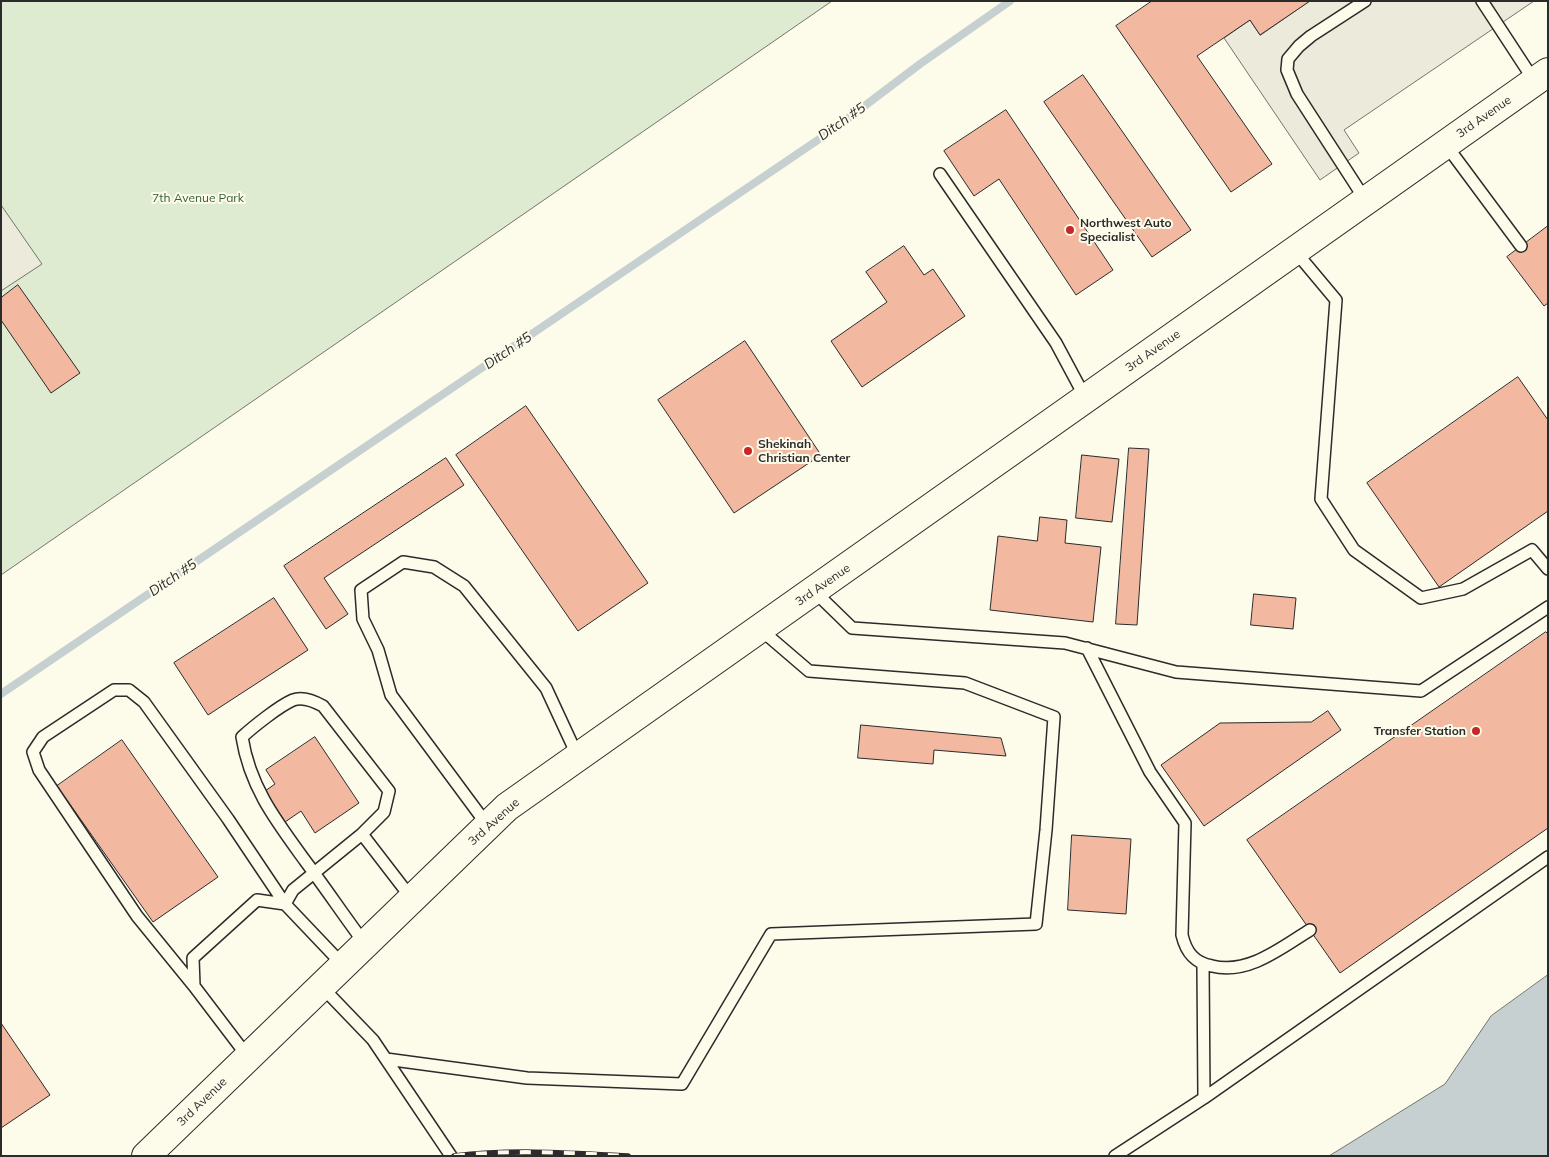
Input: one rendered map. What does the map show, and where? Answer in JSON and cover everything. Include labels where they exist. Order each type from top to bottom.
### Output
[{"type":"main road","name":"3rd Avenue","points":[[146,1156],[507,807],[1541,77]]},
{"type":"lane","points":[[1366,1],[1311,36],[1299,46],[1288,59],[1287,70],[1298,94],[1366,202]]},
{"type":"lane","points":[[1482,1],[1541,77]]},
{"type":"lane","points":[[1446,145],[1521,246]]},
{"type":"lane","points":[[940,174],[1056,343],[1086,399]]},
{"type":"lane","points":[[1295,251],[1336,300],[1320,500],[1354,550],[1421,598],[1463,589],[1532,550],[1548,569]]},
{"type":"lane","points":[[488,826],[391,695],[378,650],[362,619],[361,590],[403,562],[434,567],[464,586],[546,688],[578,757]]},
{"type":"lane","points":[[814,591],[852,628],[1065,642],[1176,672],[1422,691],[1548,607]]},
{"type":"lane","points":[[386,1059],[527,1078],[682,1084],[771,934],[1036,924],[1046,830],[1054,717],[965,682],[809,671],[760,630]]},
{"type":"lane","points":[[1087,648],[1150,772],[1185,824],[1182,935],[1184,946],[1203,965],[1222,969],[1245,966],[1270,955],[1310,930]]},
{"type":"lane","points":[[248,1057],[137,916],[38,770],[33,752],[43,737],[114,690],[129,690],[144,702],[228,819],[285,904],[343,965]]},
{"type":"lane","points":[[285,904],[293,890],[314,873],[362,834],[384,812],[389,791],[323,706],[311,699],[294,700],[253,726],[242,737],[245,757],[253,780],[272,813],[314,873],[365,944]]},
{"type":"lane","points":[[362,834],[412,900]]},
{"type":"lane","points":[[1115,1156],[1204,1098],[1548,857]]},
{"type":"lane","points":[[194,986],[193,958],[200,951],[257,900],[285,904]]},
{"type":"lane","points":[[1203,965],[1204,1098]]},
{"type":"lane","points":[[322,987],[373,1040],[451,1156]]},
{"type":"green space","name":"7th Avenue Park","points":[[1,1],[832,1],[1,575]]},
{"type":"shaded area","points":[[1310,1],[1534,1],[1344,130],[1359,153],[1320,180],[1224,38],[1250,20],[1260,35]]},
{"type":"shaded area","points":[[1,205],[42,264],[1,291]]},
{"type":"shaded area","points":[[1548,975],[1548,1156],[1329,1156],[1445,1084],[1491,1016]]},
{"type":"building","points":[[1152,1],[1310,1],[1260,35],[1250,20],[1197,56],[1272,164],[1231,192],[1116,26]]},
{"type":"building","points":[[1083,75],[1191,230],[1152,257],[1044,102]]},
{"type":"building","points":[[1006,110],[1113,270],[1076,295],[999,179],[974,196],[944,151]]},
{"type":"building","points":[[1548,226],[1548,303],[1544,306],[1507,257]]},
{"type":"building","points":[[904,246],[924,275],[933,269],[965,316],[862,387],[831,341],[887,302],[866,272]]},
{"type":"building","points":[[18,285],[80,373],[51,393],[1,320],[1,298]]},
{"type":"building","points":[[745,341],[821,455],[734,513],[658,400]]},
{"type":"building","points":[[1518,377],[1548,420],[1548,511],[1439,587],[1367,483]]},
{"type":"building","points":[[526,406],[648,583],[578,631],[456,455]]},
{"type":"building","points":[[1129,448],[1149,449],[1137,625],[1116,624]]},
{"type":"building","points":[[1082,455],[1119,459],[1112,522],[1076,518]]},
{"type":"building","points":[[446,458],[464,485],[324,578],[348,614],[326,629],[284,566]]},
{"type":"building","points":[[1040,517],[1067,520],[1065,543],[1101,547],[1093,622],[990,610],[998,536],[1037,541]]},
{"type":"building","points":[[1254,594],[1296,598],[1293,629],[1251,625]]},
{"type":"building","points":[[274,598],[308,650],[208,715],[174,663]]},
{"type":"building","name":"Transfer Station","points":[[1546,632],[1548,634],[1548,828],[1340,973],[1247,840]]},
{"type":"building","points":[[1328,711],[1341,730],[1204,826],[1161,765],[1220,723],[1311,722]]},
{"type":"building","points":[[861,725],[1001,738],[1006,756],[934,750],[933,764],[858,758]]},
{"type":"building","points":[[315,737],[359,803],[315,833],[301,811],[285,822],[265,791],[275,784],[266,770]]},
{"type":"building","points":[[122,740],[218,877],[153,922],[57,786]]},
{"type":"building","points":[[1072,835],[1131,839],[1126,914],[1068,910]]},
{"type":"building","points":[[1,1023],[50,1095],[1,1128]]},
{"type":"waterway","name":"Ditch #5","points":[[1,694],[834,129],[920,64],[1010,1]]},
{"type":"railway","points":[[454,1156],[519,1152],[628,1156]]},
{"type":"place","name":"Northwest Auto Specialist","points":[[1070,230]]},
{"type":"place","name":"Shekinah Christian Center","points":[[748,451]]},
{"type":"place","name":"Transfer Station","points":[[1476,731]]}]
